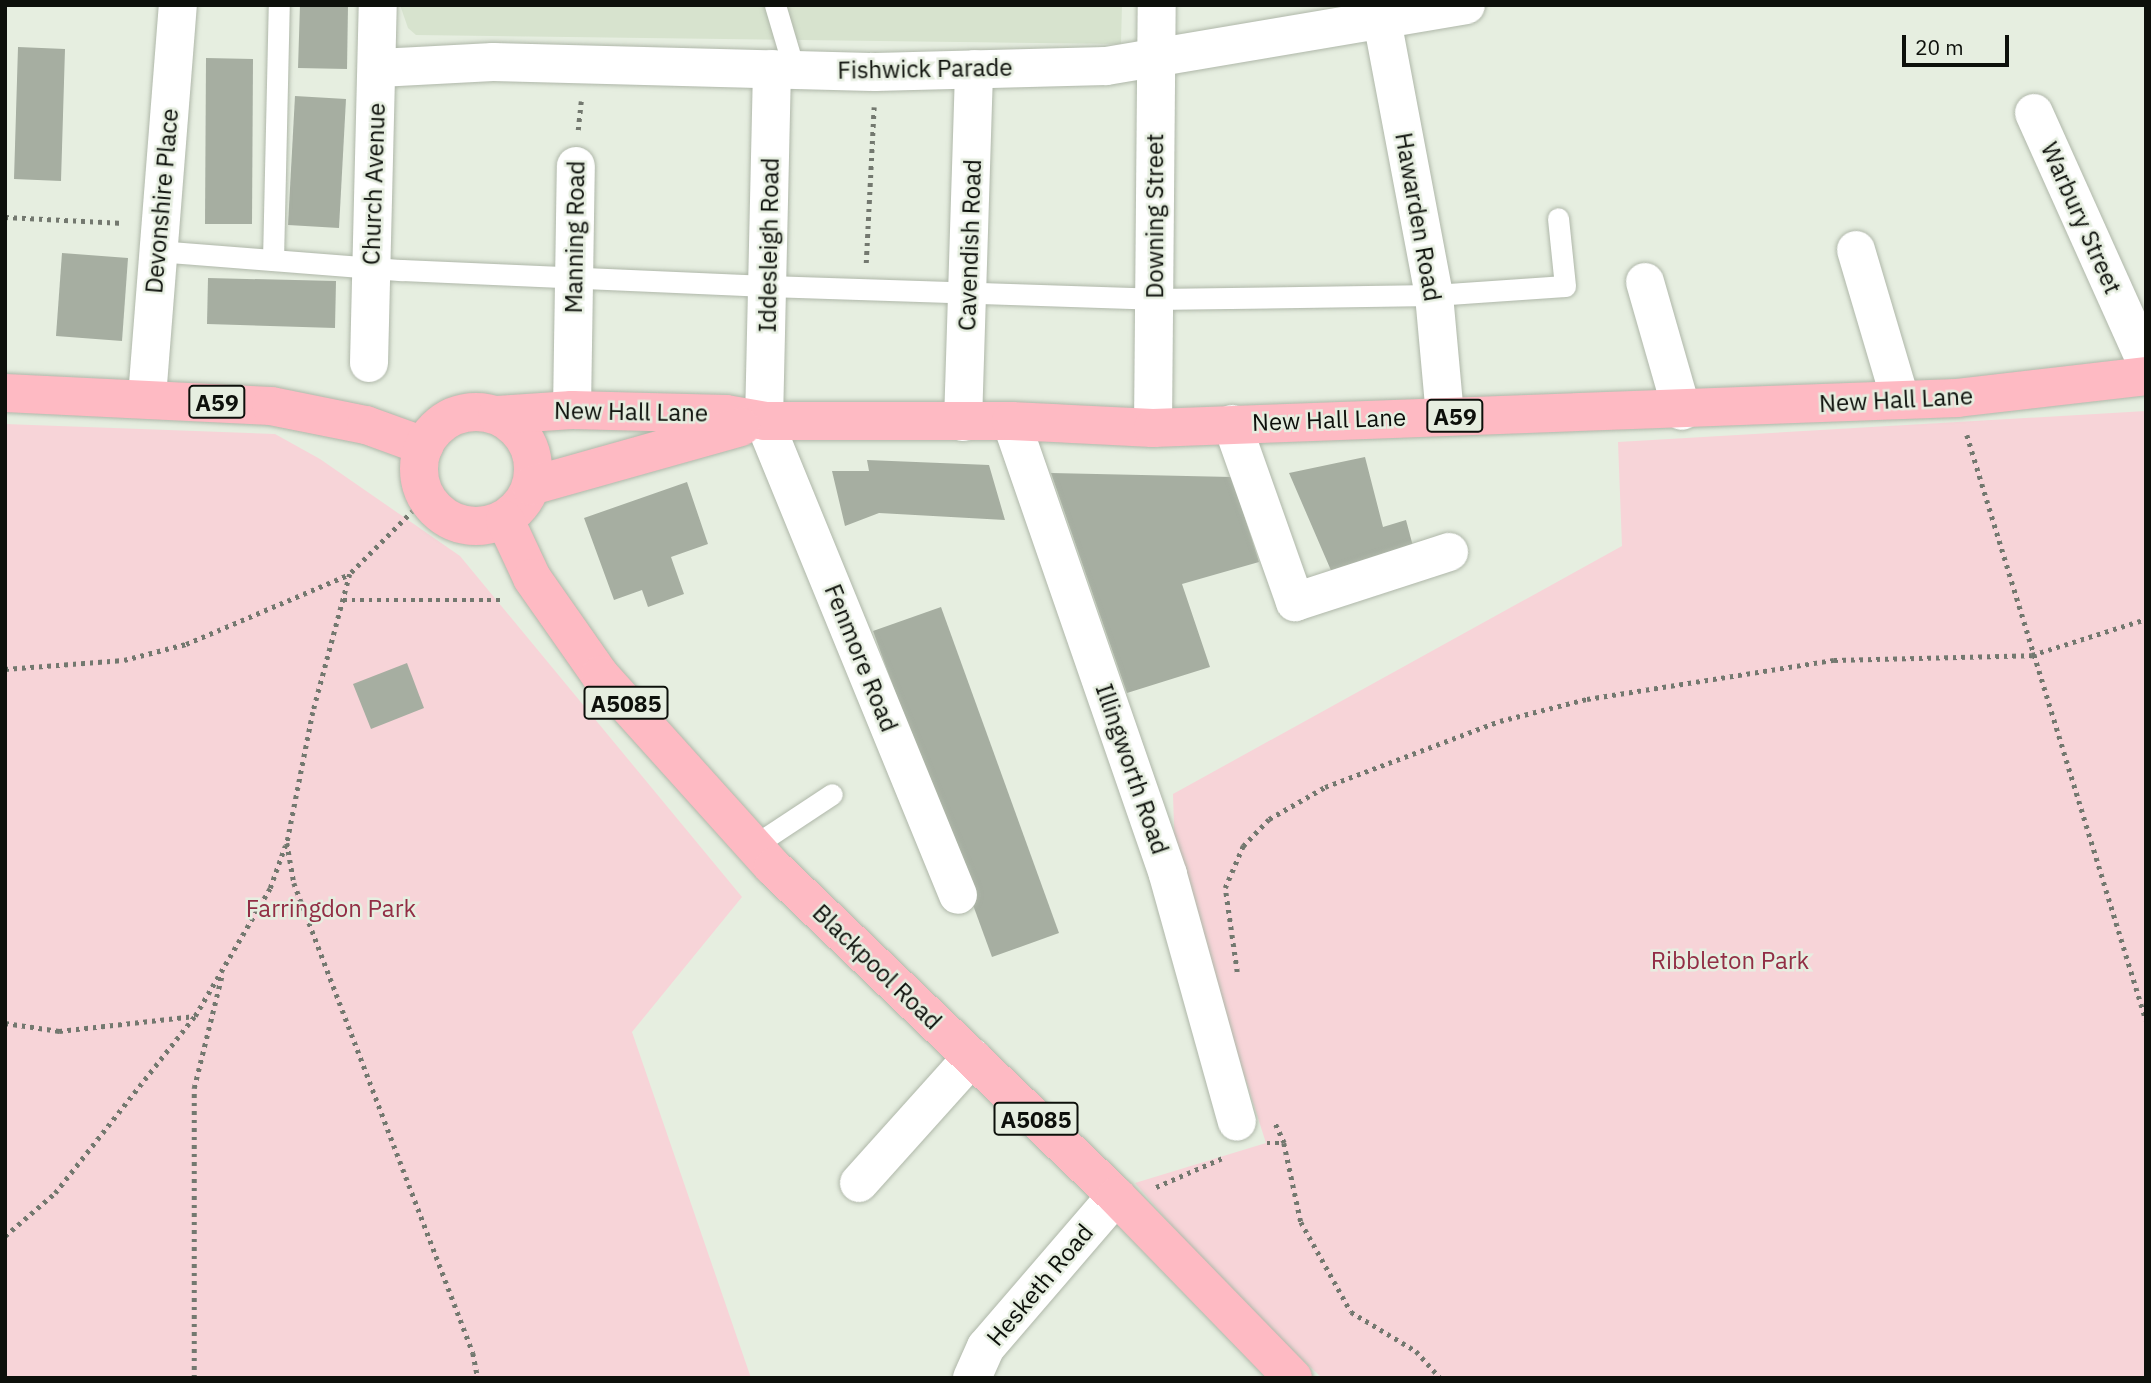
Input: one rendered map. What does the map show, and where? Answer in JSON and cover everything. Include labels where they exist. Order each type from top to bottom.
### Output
[{"type":"highway","name":"New Hall Lane","points":[[498,415],[572,410],[726,414],[764,421],[1011,421],[1153,428],[1445,416],[1682,411],[1957,398],[2146,376]]},
{"type":"highway","name":"A59","points":[[5,393],[148,397],[271,406],[366,425],[424,446],[433,430],[452,416],[480,412],[498,415]]},
{"type":"highway","points":[[424,446],[420,481],[426,498],[437,510],[466,525],[505,520],[531,470],[572,410]]},
{"type":"highway","points":[[498,415],[513,424],[531,470]]},
{"type":"highway","name":"New Hall Lane","points":[[531,470],[764,421]]},
{"type":"highway","name":"Blackpool Road","points":[[505,520],[532,578],[600,675],[755,845],[972,1057],[1129,1194],[1293,1378]]},
{"type":"street","name":"Devonshire Place","points":[[148,397],[178,5]]},
{"type":"street","name":"Church Avenue","points":[[369,363],[379,68],[378,5]]},
{"type":"street","name":"Downing Street","points":[[1153,428],[1157,5]]},
{"type":"street","name":"Fishwick Parade","points":[[379,68],[583,64],[875,72],[1106,66],[1466,5]]},
{"type":"street","name":"Hawarden Road","points":[[1382,20],[1434,295],[1445,416]]},
{"type":"street","name":"Iddesleigh Road","points":[[764,421],[768,286],[783,69]]},
{"type":"street","name":"Cavendish Road","points":[[963,422],[970,292],[974,69]]},
{"type":"street","name":"Warbury Street","points":[[2034,113],[2146,362]]},
{"type":"street","name":"Manning Road","points":[[572,410],[576,166]]},
{"type":"street","points":[[1856,250],[1900,400]]},
{"type":"street","points":[[1645,282],[1682,411]]},
{"type":"street","name":"Fenmore Road","points":[[764,421],[958,895]]},
{"type":"street","name":"Illingworth Road","points":[[1011,421],[1168,874],[1249,1135]]},
{"type":"street","points":[[1232,424],[1295,602],[1449,552]]},
{"type":"street","points":[[859,1183],[972,1057]]},
{"type":"street","name":"Hesketh Road","points":[[972,1378],[986,1347],[1129,1194]]},
{"type":"lane","points":[[273,260],[279,5]]},
{"type":"lane","points":[[775,5],[783,69]]},
{"type":"lane","points":[[159,238],[273,260],[768,286],[1154,299],[1434,295],[1565,286],[1558,218]]},
{"type":"lane","points":[[755,845],[832,794]]},
{"type":"path","name":"Manning Road","points":[[576,166],[583,64]]},
{"type":"path","points":[[865,289],[875,72]]},
{"type":"path","points":[[5,217],[159,238]]},
{"type":"path","points":[[1957,398],[2032,655],[2146,1020]]},
{"type":"path","points":[[5,669],[124,660],[186,644],[350,574],[426,498]]},
{"type":"path","points":[[5,1236],[55,1193],[195,1016],[222,975],[270,888],[286,843],[313,712],[350,574]]},
{"type":"path","points":[[343,600],[498,603],[532,578]]},
{"type":"path","points":[[1238,982],[1225,888],[1243,846],[1269,819],[1325,787],[1500,721],[1587,699],[1834,660],[2032,655],[2146,619]]},
{"type":"path","points":[[286,843],[294,883],[473,1353],[478,1378]]},
{"type":"path","points":[[194,1378],[194,1088],[222,975]]},
{"type":"path","points":[[5,1023],[59,1031],[195,1016]]},
{"type":"path","points":[[1249,1135],[1284,1143]]},
{"type":"path","points":[[1129,1194],[1249,1135],[1284,1143]]},
{"type":"path","points":[[1284,1143],[1301,1222],[1351,1312],[1416,1351],[1440,1378]]},
{"type":"shaded area","points":[[400,5],[1122,5],[1121,44],[416,35],[408,28]]},
{"type":"green space","name":"Ribbleton Park","points":[[2146,411],[2146,1378],[1322,1378],[1223,1284],[1135,1183],[1266,1143],[1175,859],[1173,794],[1622,546],[1618,442]]},
{"type":"green space","name":"Farringdon Park","points":[[5,424],[275,434],[320,459],[460,556],[742,897],[632,1032],[751,1378],[5,1378]]},
{"type":"building","points":[[300,5],[348,5],[347,69],[298,68]]},
{"type":"building","points":[[18,47],[65,49],[61,181],[14,179]]},
{"type":"building","points":[[206,58],[253,59],[252,224],[205,224]]},
{"type":"building","points":[[295,96],[346,99],[339,228],[288,225]]},
{"type":"building","points":[[62,253],[128,258],[122,341],[56,336]]},
{"type":"building","points":[[208,278],[336,281],[335,328],[207,324]]},
{"type":"building","points":[[1365,457],[1383,527],[1406,520],[1414,550],[1333,575],[1289,473]]},
{"type":"building","points":[[867,460],[989,465],[1005,520],[879,513],[845,526],[832,471],[869,471]]},
{"type":"building","points":[[1051,473],[1232,477],[1259,562],[1182,584],[1210,667],[1127,693]]},
{"type":"building","points":[[687,482],[708,544],[671,557],[684,594],[648,607],[642,590],[614,600],[584,518]]},
{"type":"building","points":[[941,607],[1059,933],[992,957],[873,631]]},
{"type":"building","points":[[407,663],[424,708],[371,729],[353,684]]}]
